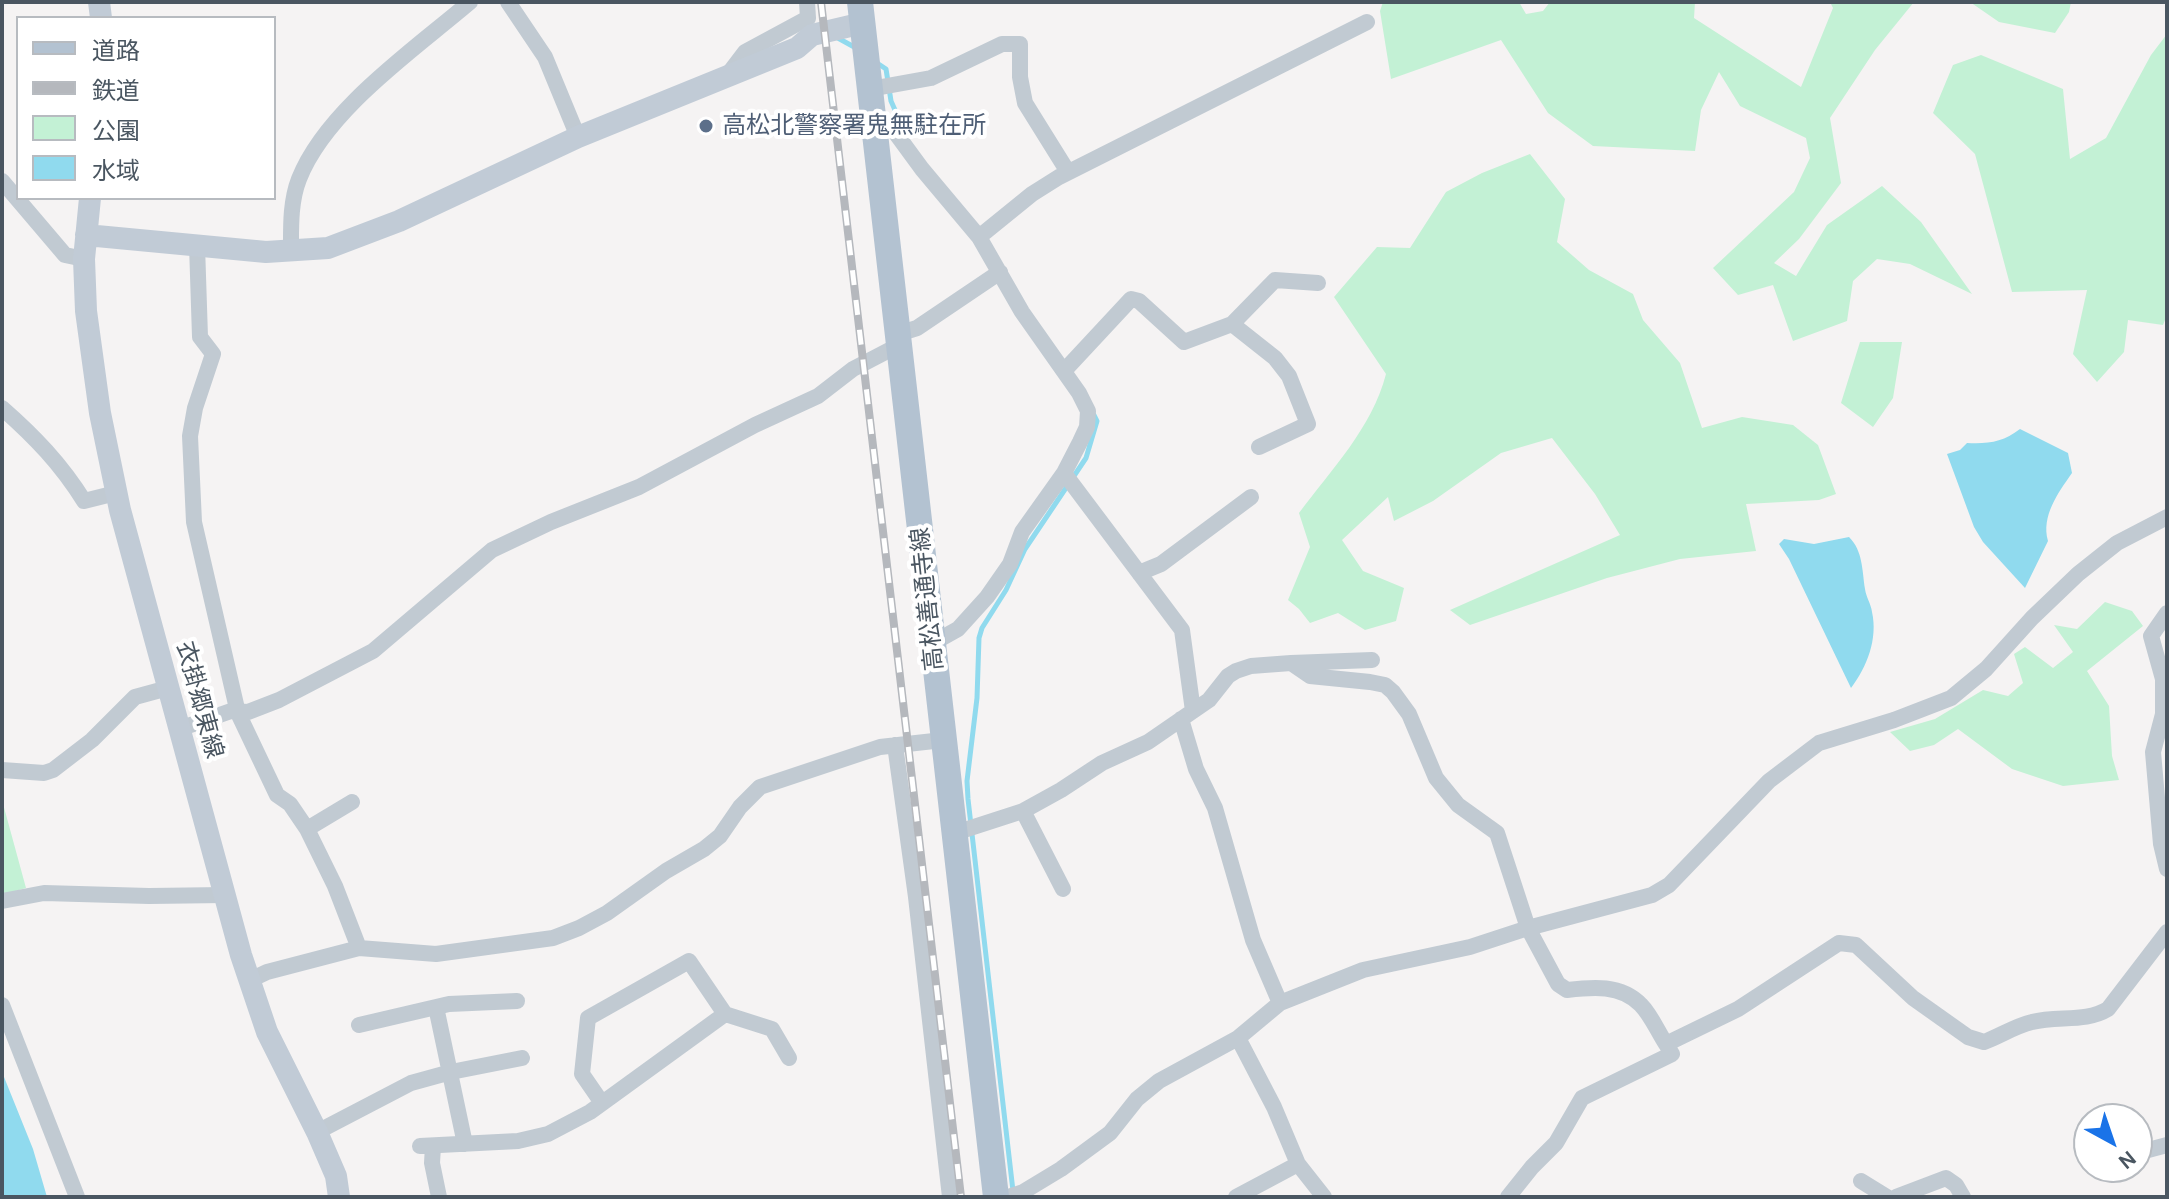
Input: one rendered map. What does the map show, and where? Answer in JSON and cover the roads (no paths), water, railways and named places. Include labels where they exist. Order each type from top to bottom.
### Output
[{"type":"main road","points":[[86,235],[291,252],[328,248],[353,241],[578,137],[797,48],[812,35],[861,13]]},
{"type":"main road","name":"高松善通寺線","points":[[861,13],[996,1197]]},
{"type":"main road","name":"衣掛郷東線","points":[[90,200],[84,259],[86,311],[100,413],[116,493],[250,980],[267,1032],[336,1176],[339,1197]]},
{"type":"street","points":[[291,252],[291,211],[299,179],[319,143],[358,97],[470,2]]},
{"type":"street","points":[[508,2],[545,57],[578,137]]},
{"type":"street","points":[[725,79],[745,52],[808,18],[807,2]]},
{"type":"street","points":[[979,237],[1032,194],[1068,172],[1367,22]]},
{"type":"street","points":[[933,643],[958,629],[987,597],[1010,564],[1022,532],[1064,473],[1087,427],[1088,411],[1022,312],[979,237],[922,169],[872,100],[931,78],[1002,44],[1020,44],[1020,77],[1025,103],[1068,172]]},
{"type":"street","points":[[2,181],[16,197]]},
{"type":"street","points":[[18,200],[65,255],[84,259]]},
{"type":"street","points":[[197,245],[200,337],[213,354],[195,408],[190,436],[194,522],[238,713],[277,795],[290,804],[307,829],[335,886],[359,948]]},
{"type":"street","points":[[179,729],[231,711],[238,713],[279,700],[373,651],[492,550],[551,522],[639,487],[755,425],[818,396],[853,369],[1000,272]]},
{"type":"street","points":[[1064,371],[1131,299],[1139,301],[1184,342],[1232,324],[1275,280],[1318,283]]},
{"type":"street","points":[[1232,324],[1275,358],[1289,376],[1308,424],[1259,447]]},
{"type":"street","points":[[2,408],[44,445],[84,501],[116,493]]},
{"type":"street","points":[[1064,473],[1182,630],[1187,715],[1196,769],[1215,808],[1253,940],[1280,1003]]},
{"type":"street","points":[[1139,573],[1161,564],[1251,497]]},
{"type":"street","points":[[1008,1197],[1023,1192],[1061,1169],[1110,1133],[1137,1099],[1159,1081],[1238,1038],[1280,1003],[1363,970],[1470,947],[1652,895],[1669,885],[1769,781],[1819,743],[1894,720],[1951,698],[1986,669],[2032,618],[2078,574],[2117,543],[2167,517]]},
{"type":"street","points":[[2167,613],[2151,636],[2163,679],[2163,714],[2153,752],[2161,844],[2167,869]]},
{"type":"street","points":[[955,833],[1023,811],[1102,763],[1148,742],[1209,700],[1228,676],[1236,671],[1251,666],[1372,660]]},
{"type":"street","points":[[1291,663],[1310,676],[1370,682],[1385,685],[1393,692],[1409,714],[1436,778],[1458,805],[1497,833],[1528,928],[1558,984],[1567,990],[1598,986],[1628,996],[1641,1004],[1672,1054],[1582,1098],[1556,1143],[1508,1197]]},
{"type":"street","points":[[2,770],[44,773],[53,770],[92,740],[135,697],[168,688]]},
{"type":"street","points":[[250,980],[267,972],[359,948],[436,954],[545,939],[579,928],[704,849],[720,836],[740,807],[760,787],[880,747],[943,740]]},
{"type":"street","points":[[895,745],[916,897],[950,1197]]},
{"type":"street","points":[[307,829],[352,802]]},
{"type":"street","points":[[1023,811],[1063,889]]},
{"type":"street","points":[[2,901],[44,893],[225,895]]},
{"type":"street","points":[[1666,1044],[1738,1009],[1839,943],[1856,945],[1913,998],[1968,1037],[1984,1042],[2029,1022],[2095,1017],[2108,1009],[2167,932]]},
{"type":"street","points":[[602,1103],[582,1074],[588,1018],[689,961],[725,1014],[772,1029],[789,1058]]},
{"type":"street","points":[[359,1025],[436,1007],[517,1001]]},
{"type":"street","points":[[2,1005],[77,1197]]},
{"type":"street","points":[[436,1007],[465,1144]]},
{"type":"street","points":[[439,1197],[426,1146],[518,1141],[548,1134],[602,1103],[725,1014]]},
{"type":"street","points":[[1238,1038],[1274,1107],[1298,1164],[1324,1197]]},
{"type":"street","points":[[317,1132],[411,1083],[522,1058]]},
{"type":"street","points":[[1236,1197],[1298,1164]]},
{"type":"street","points":[[1896,1197],[1946,1178],[1956,1185],[1963,1197]]},
{"type":"street","points":[[1861,1181],[1887,1197]]},
{"type":"water","points":[[2020,429],[2068,453],[2072,473],[2052,505],[2046,532],[2048,541],[2025,588],[1983,542],[1974,527],[1947,454],[1960,450],[1967,443],[1995,441]]},
{"type":"water","points":[[1849,537],[1859,555],[1874,632],[1870,652],[1851,688],[1779,544],[1784,539],[1814,544]]},
{"type":"water","points":[[2,1072],[33,1149],[47,1197],[2,1197]]},
{"type":"waterway","points":[[836,37],[856,48]]},
{"type":"waterway","points":[[877,63],[886,69],[891,101],[907,137]]},
{"type":"waterway","points":[[1013,1191],[968,799],[979,638],[1025,549],[1086,458],[1097,421],[1093,413]]},
{"type":"railway","points":[[821,2],[961,1197]]},
{"type":"place","name":"高松北警察署鬼無駐在所","points":[[706,126]]}]
